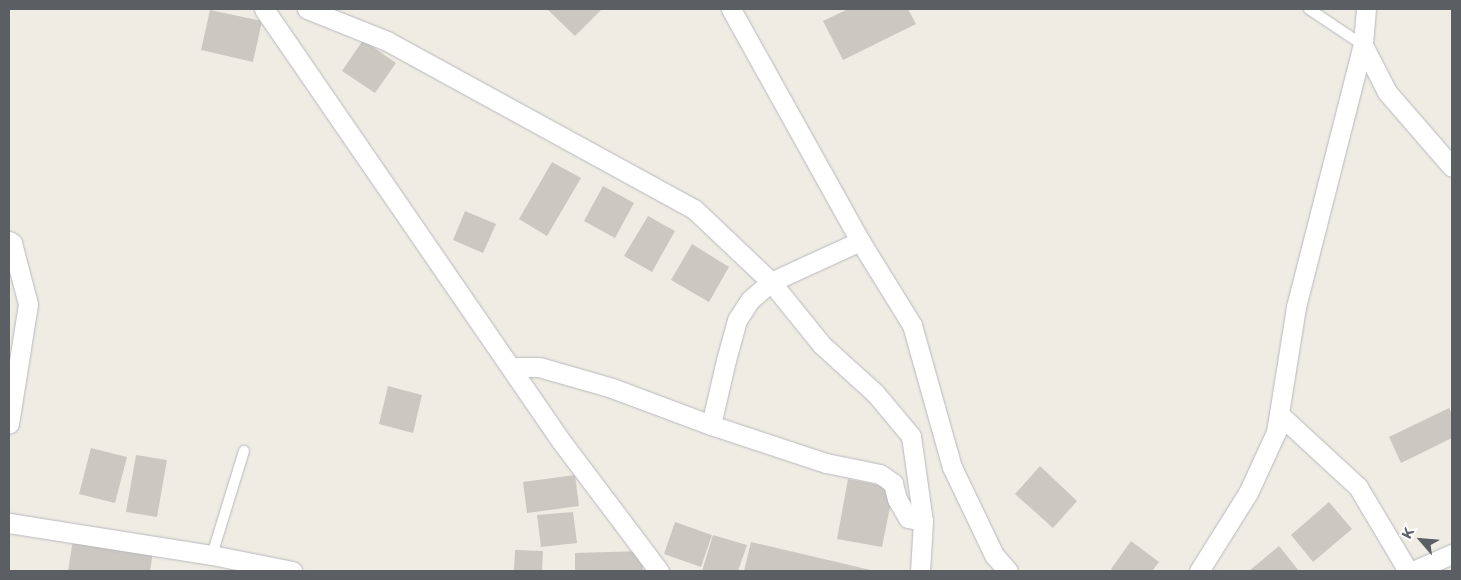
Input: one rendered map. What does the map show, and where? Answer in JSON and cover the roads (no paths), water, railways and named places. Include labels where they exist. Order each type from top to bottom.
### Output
[{"type":"street","points":[[264,9],[561,441],[659,571]]},
{"type":"street","points":[[307,9],[387,41],[694,209],[771,282],[822,345],[875,392],[911,436],[923,521],[920,571]]},
{"type":"street","points":[[731,9],[860,241],[912,326],[952,467],[994,555],[1008,571]]},
{"type":"street","points":[[1199,571],[1248,493],[1276,432],[1296,307],[1363,45],[1366,9]]},
{"type":"street","points":[[1363,45],[1387,92],[1452,167]]},
{"type":"street","points":[[9,241],[12,243],[28,304],[9,424]]},
{"type":"street","points":[[711,425],[737,320],[750,300],[771,282],[860,241]]},
{"type":"street","points":[[511,366],[539,367],[612,388],[711,425],[826,463],[880,474],[893,483],[897,499],[908,518],[923,521]]},
{"type":"street","points":[[1279,414],[1358,487],[1408,571]]},
{"type":"street","points":[[9,523],[212,555],[292,571]]},
{"type":"street","points":[[1413,571],[1452,554]]},
{"type":"lane","points":[[1309,9],[1363,45]]},
{"type":"lane","points":[[212,555],[244,451]]}]
